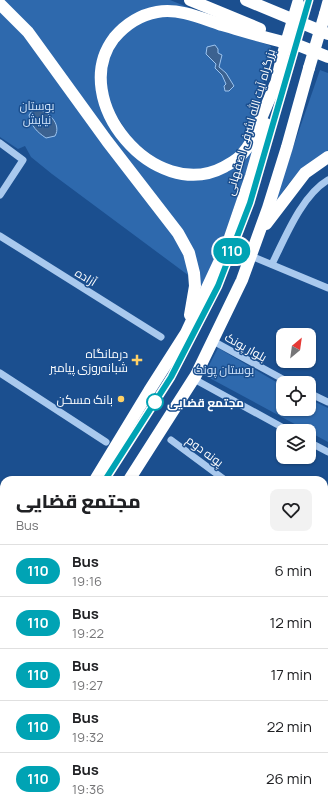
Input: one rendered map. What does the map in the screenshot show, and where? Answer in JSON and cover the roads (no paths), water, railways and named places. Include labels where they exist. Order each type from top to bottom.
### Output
[{"type":"highway","points":[[190,0],[328,57]]},
{"type":"highway","points":[[246,0],[328,34]]},
{"type":"highway","name":"بزرگراه آیت الله اشرفی اصفهانی","points":[[97,476],[149,391],[186,334],[218,267],[233,229],[265,127],[282,57],[298,1]]},
{"type":"highway","points":[[0,4],[28,32],[186,245],[192,263],[195,286],[186,334]]},
{"type":"highway","points":[[132,476],[194,379],[242,280],[287,147],[326,8]]},
{"type":"highway","points":[[275,85],[252,142],[243,154],[213,172],[185,175],[170,171],[153,163],[130,144],[116,125],[105,104],[102,93],[101,70],[110,44],[118,33],[127,24],[143,16],[156,12],[169,11],[185,14],[270,39],[298,44]]},
{"type":"highway","points":[[259,233],[304,173],[328,157]]},
{"type":"street","points":[[0,143],[23,160],[0,195]]},
{"type":"street","points":[[272,264],[293,222],[311,196],[328,180]]},
{"type":"street","name":"آزاده","points":[[0,236],[161,337]]},
{"type":"street","points":[[251,256],[328,288]]},
{"type":"street","name":"بلوار پونک","points":[[213,341],[277,376]]},
{"type":"street","points":[[0,373],[106,442]]},
{"type":"street","points":[[194,379],[276,424]]},
{"type":"street","points":[[316,396],[328,402]]},
{"type":"street","name":"پونه دوم","points":[[171,440],[220,476]]},
{"type":"street","points":[[316,446],[328,452]]},
{"type":"place","name":"درمانگاه شبانه‌روزی پیامبر","points":[[137,360]]},
{"type":"place","name":"بانک مسکن","points":[[121,399]]},
{"type":"place","name":"مجتمع قضایی","points":[[155,402]]},
{"type":"park label","name":"بوستان نیایش","points":[[37,112]]},
{"type":"park label","name":"بوستان پونک","points":[[224,369]]}]
